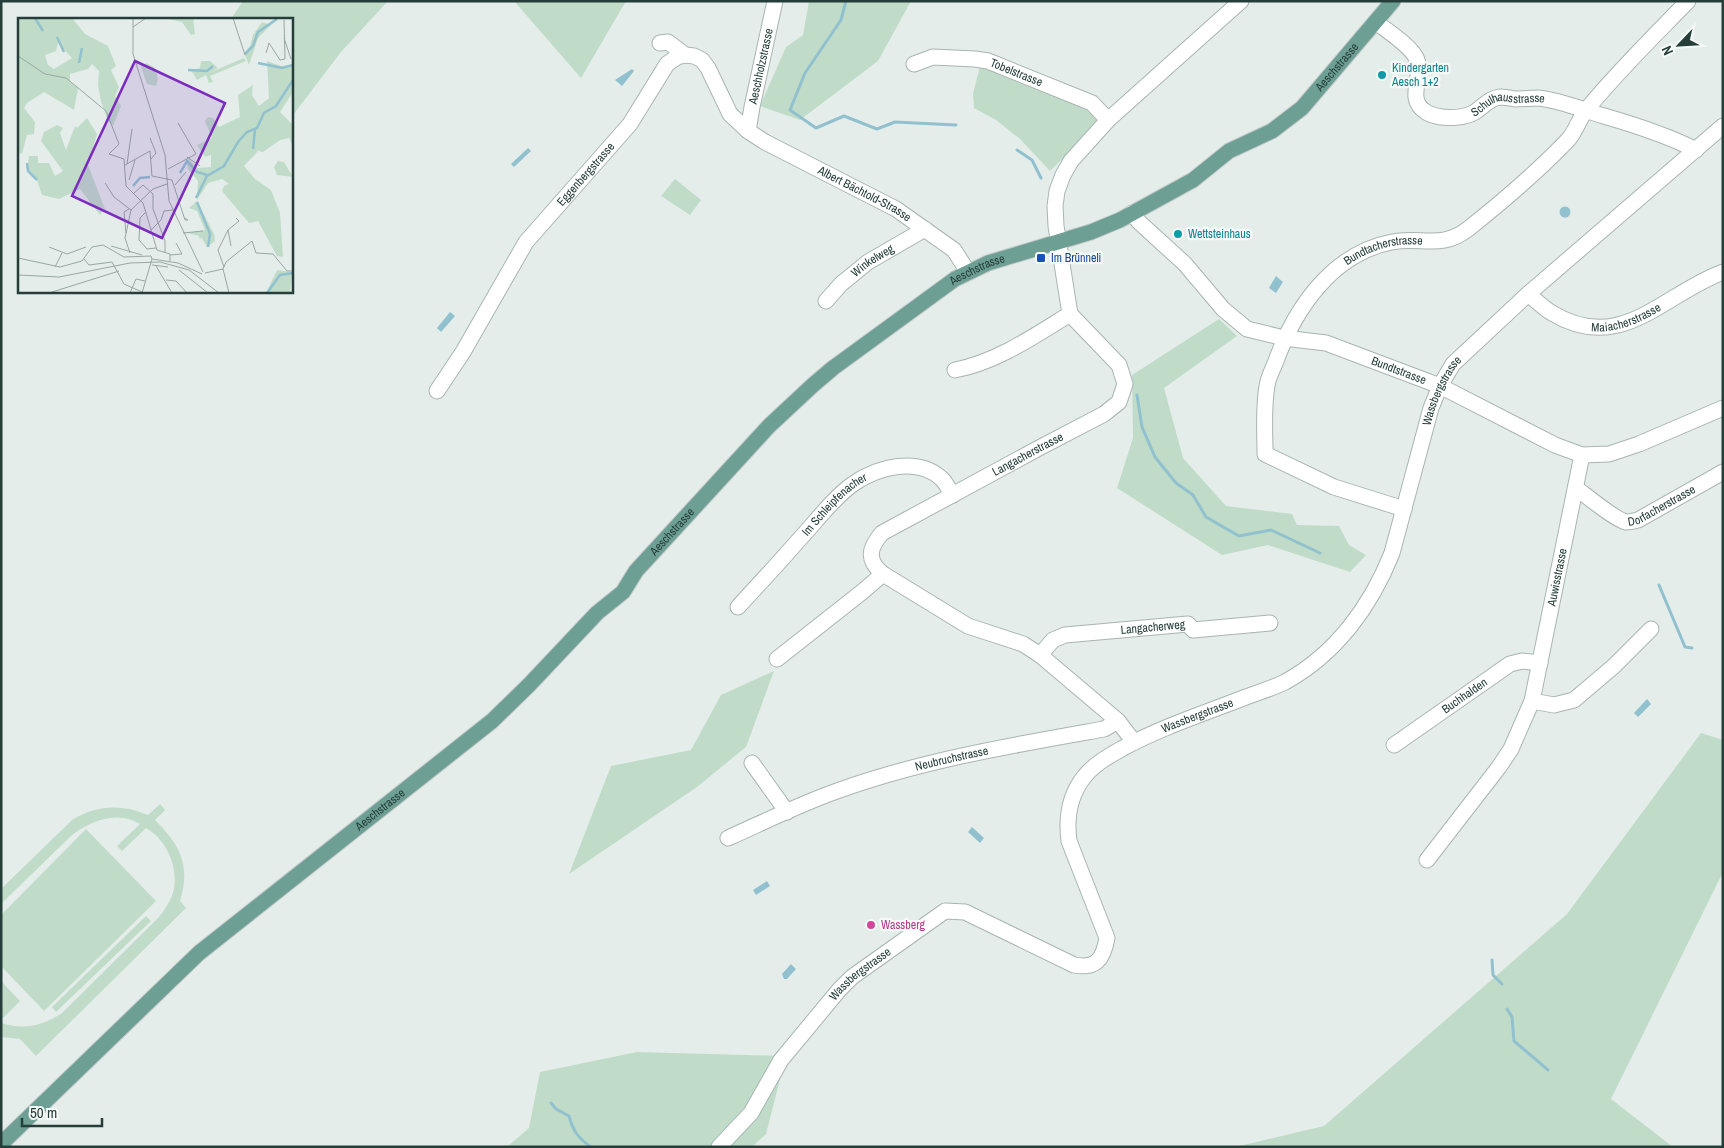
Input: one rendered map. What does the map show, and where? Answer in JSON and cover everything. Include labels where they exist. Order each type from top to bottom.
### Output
[{"type":"main road","name":"Aeschstrasse","points":[[1,1144],[199,953],[492,721],[597,613],[623,592],[636,571],[676,527],[769,426],[813,385],[940,290],[968,272],[988,263],[1106,226],[1193,180],[1229,151],[1272,131],[1302,108],[1392,1]]},
{"type":"street","name":"Aeschholzstrasse","points":[[748,131],[775,1]]},
{"type":"street","points":[[955,370],[975,366],[1019,345],[1070,314],[1056,226],[1055,206],[1063,175],[1071,162],[1108,120],[1241,1]]},
{"type":"street","name":"Bundtacherstrasse","points":[[1404,509],[1334,487],[1265,454],[1267,385],[1284,338],[1304,305],[1325,278],[1358,253],[1373,246],[1394,241],[1441,241],[1454,238],[1467,229],[1569,140],[1585,111],[1688,1]]},
{"type":"street","name":"Schulhausstrasse","points":[[1376,22],[1410,50],[1417,59],[1419,70],[1415,95],[1419,105],[1426,112],[1450,117],[1471,114],[1492,99],[1499,97],[1517,99],[1538,98],[1646,129],[1678,140],[1696,150]]},
{"type":"street","points":[[660,43],[668,42],[686,55],[702,60],[708,68],[730,114],[748,131]]},
{"type":"street","name":"Eggenbergstrasse","points":[[437,391],[463,352],[526,242],[630,124],[667,64],[677,57],[686,55]]},
{"type":"street","name":"Tobelstrasse","points":[[914,64],[933,57],[988,61],[1092,103],[1108,120]]},
{"type":"street","name":"Wassbergstrasse","points":[[720,1147],[751,1113],[781,1060],[839,990],[852,977],[946,911],[965,912],[1074,965],[1086,967],[1096,962],[1104,952],[1107,938],[1069,842],[1067,828],[1074,792],[1084,776],[1095,765],[1134,742],[1284,682],[1331,648],[1349,629],[1367,604],[1383,576],[1392,553],[1421,442],[1440,386],[1453,364],[1528,294],[1723,126]]},
{"type":"street","name":"Albert Bächtold-Strasse","points":[[748,131],[765,142],[896,210],[954,250],[968,272]]},
{"type":"street","name":"Bundtstrasse","points":[[1132,213],[1139,222],[1185,264],[1223,309],[1247,329],[1284,338],[1326,342],[1440,386],[1555,445],[1582,455],[1608,454],[1639,444],[1723,408]]},
{"type":"street","name":"Winkelweg","points":[[826,301],[841,284],[868,262],[925,229]]},
{"type":"street","name":"Maiacherstrasse","points":[[1528,294],[1550,312],[1568,322],[1580,326],[1618,326],[1651,313],[1688,288],[1723,272]]},
{"type":"street","name":"Langacherstrasse","points":[[1070,314],[1119,364],[1125,384],[1119,402],[1104,414],[882,533],[873,543],[871,556],[875,567],[883,574],[968,626],[1019,642],[1040,655],[1118,721],[1134,742]]},
{"type":"street","name":"Auwisstrasse","points":[[1427,860],[1511,749],[1532,701],[1582,455]]},
{"type":"street","name":"Im Schleipfenacher","points":[[738,607],[842,494],[865,477],[881,470],[898,466],[920,468],[933,473],[942,480],[953,495]]},
{"type":"street","name":"Dorfacherstrasse","points":[[1576,488],[1618,518],[1625,522],[1631,522],[1638,520],[1723,472]]},
{"type":"street","points":[[777,659],[883,574]]},
{"type":"street","name":"Langacherweg","points":[[1040,655],[1053,640],[1065,635],[1188,624],[1193,630],[1270,623]]},
{"type":"street","points":[[1532,701],[1554,705],[1574,700],[1614,666],[1651,629]]},
{"type":"street","name":"Buchhalden","points":[[1394,745],[1510,664],[1522,661],[1540,663]]},
{"type":"street","name":"Neubruchstrasse","points":[[728,838],[836,791],[918,766],[989,750],[1104,729],[1118,721]]},
{"type":"street","points":[[752,762],[787,812]]},
{"type":"green space","points":[[243,1],[388,1],[341,52],[293,115],[292,18],[232,18]]},
{"type":"green space","points":[[514,1],[626,1],[581,78]]},
{"type":"green space","points":[[809,1],[911,1],[878,61],[800,120],[760,106],[786,47],[803,35]]},
{"type":"green space","points":[[980,66],[1088,103],[1102,120],[1050,171],[1020,139],[996,120],[974,108],[973,94]]},
{"type":"green space","points":[[675,179],[701,200],[690,215],[661,196]]},
{"type":"green space","points":[[1219,319],[1237,336],[1164,388],[1183,458],[1226,506],[1292,514],[1297,525],[1339,526],[1349,545],[1366,555],[1350,572],[1268,545],[1222,555],[1117,488],[1133,438],[1132,375]]},
{"type":"green space","points":[[774,671],[746,747],[697,787],[569,874],[611,766],[691,750],[721,695]]},
{"type":"green space","points":[[1701,733],[1723,740],[1723,872],[1611,1099],[1673,1147],[1235,1147],[1324,1126],[1567,914]]},
{"type":"green space","points":[[160,804],[165,810],[155,820],[171,838],[181,856],[184,866],[184,877],[180,901],[186,908],[36,1056],[20,1039],[1,1037],[1,1023],[17,1026],[40,1024],[62,1013],[159,917],[173,893],[175,880],[169,854],[165,846],[153,833],[146,828],[122,851],[117,846],[140,824],[122,818],[113,818],[95,822],[71,836],[1,904],[1,889],[72,820],[81,815],[100,809],[119,808],[138,811],[148,815]]},
{"type":"green space","points":[[86,829],[156,901],[44,1011],[1,966],[1,915]]},
{"type":"green space","points":[[146,916],[151,921],[56,1012],[52,1007]]},
{"type":"green space","points":[[1,981],[20,1001],[3,1018],[1,1016]]},
{"type":"green space","points":[[637,1052],[786,1056],[766,1134],[752,1147],[507,1147],[529,1128],[540,1072]]},
{"type":"water","points":[[632,69],[634,71],[622,86],[615,80]]},
{"type":"water","points":[[528,148],[531,151],[514,167],[511,164]]},
{"type":"water","points":[[1565,206],[1571,212],[1565,218],[1559,212]]},
{"type":"water","points":[[1276,276],[1283,282],[1276,293],[1269,288]]},
{"type":"water","points":[[450,312],[455,316],[441,332],[437,328]]},
{"type":"water","points":[[1647,699],[1651,704],[1638,717],[1634,713]]},
{"type":"water","points":[[972,827],[984,838],[980,843],[968,832]]},
{"type":"water","points":[[767,881],[770,886],[756,895],[753,890]]},
{"type":"water","points":[[791,964],[796,969],[787,979],[784,979],[782,974]]},
{"type":"waterway","points":[[846,1],[841,20],[805,73],[790,110],[816,128],[844,116],[877,129],[895,122],[956,125]]},
{"type":"waterway","points":[[1017,150],[1032,160],[1041,178]]},
{"type":"waterway","points":[[1137,395],[1142,427],[1155,457],[1176,483],[1193,495],[1206,517],[1239,536],[1271,530],[1320,553]]},
{"type":"waterway","points":[[1659,585],[1685,647],[1692,648]]},
{"type":"waterway","points":[[1492,960],[1493,975],[1502,984]]},
{"type":"waterway","points":[[1507,1009],[1512,1017],[1514,1041],[1548,1070]]},
{"type":"waterway","points":[[551,1103],[556,1109],[569,1116],[577,1134],[591,1147]]},
{"type":"place","name":"Kindergarten Aesch 1+2","points":[[1382,75]]},
{"type":"place","name":"Wettsteinhaus","points":[[1178,234]]},
{"type":"place","name":"Im Brünneli","points":[[1041,258]]},
{"type":"place","name":"Wassberg","points":[[871,925]]}]
